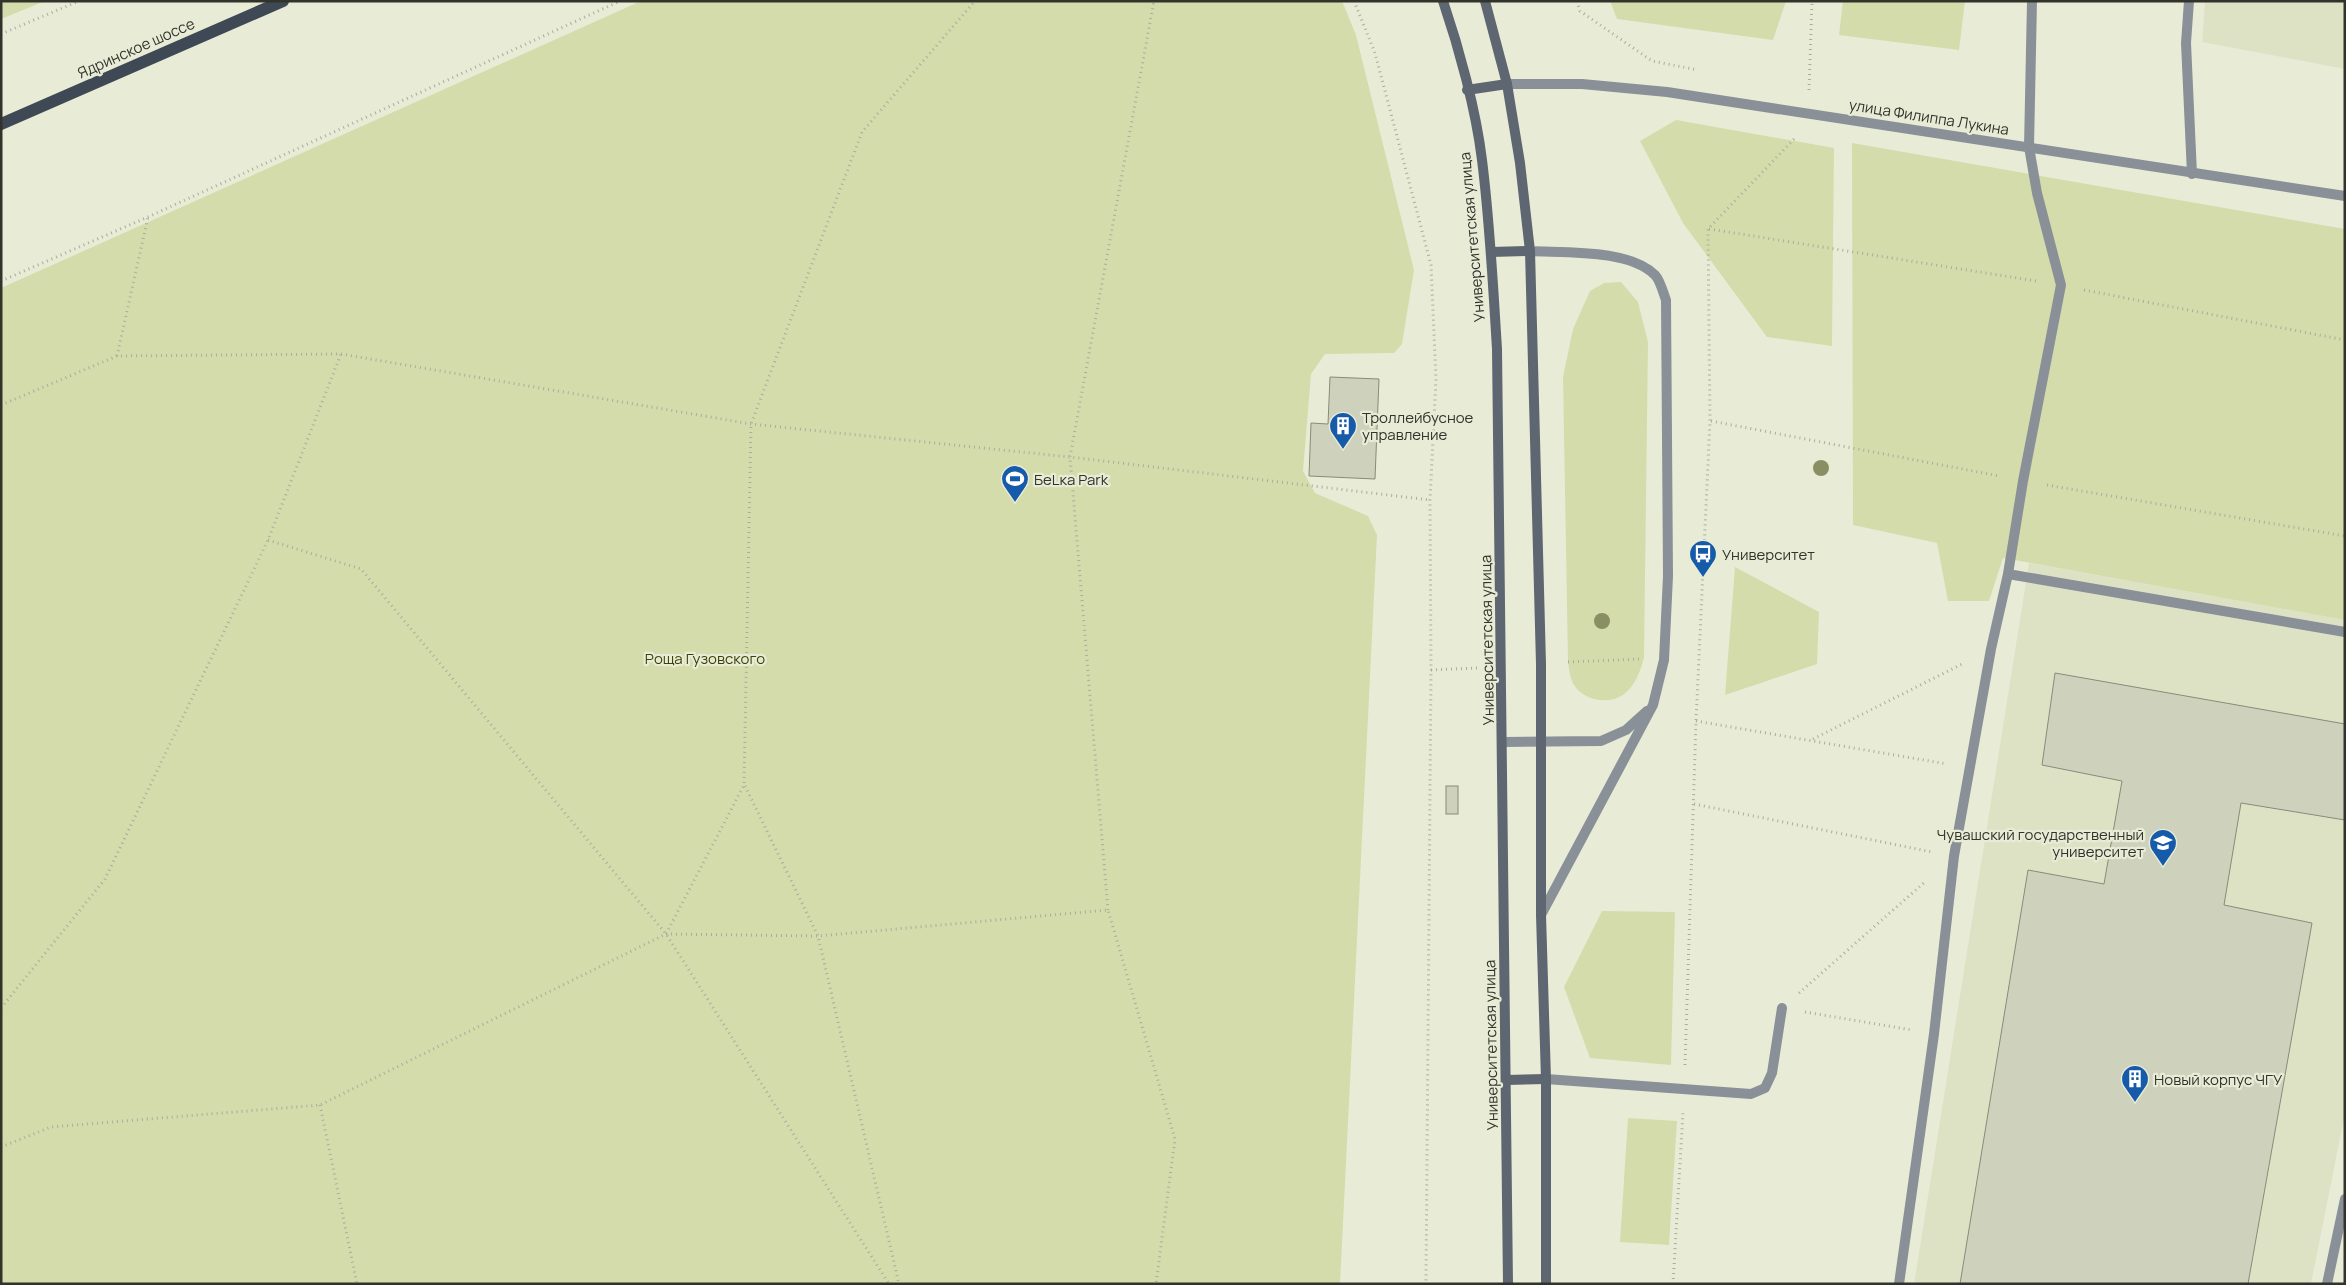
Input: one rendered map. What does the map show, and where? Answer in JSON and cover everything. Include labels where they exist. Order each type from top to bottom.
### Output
[{"type":"main road","name":"Ядринское шоссе","points":[[1,124],[283,1]]},
{"type":"main road","name":"Университетская улица","points":[[1442,1],[1452,30],[1482,158],[1491,252],[1497,349],[1508,1284]]},
{"type":"main road","points":[[1485,1],[1508,84],[1520,163],[1530,251],[1542,742],[1541,915],[1546,1079],[1546,1284]]},
{"type":"main road","points":[[1467,90],[1508,84]]},
{"type":"main road","points":[[1491,252],[1530,251]]},
{"type":"main road","points":[[1506,1080],[1546,1079]]},
{"type":"street","points":[[1899,1284],[1934,1034],[1954,856],[1991,649],[2008,574],[2023,481],[2061,285],[2037,193],[2029,147],[2032,1]]},
{"type":"street","points":[[2189,1],[2186,42],[2192,174]]},
{"type":"street","name":"улица Филиппа Лукина","points":[[1508,84],[1582,84],[1667,92],[2345,196]]},
{"type":"street","points":[[1530,251],[1618,257],[1640,263],[1656,276],[1666,300],[1668,576],[1664,660],[1653,705],[1541,915]]},
{"type":"street","points":[[2008,574],[2345,632]]},
{"type":"street","points":[[1503,742],[1601,742],[1626,730],[1653,705]]},
{"type":"street","points":[[1546,1079],[1750,1094],[1765,1088],[1772,1073],[1782,1008]]},
{"type":"street","points":[[2327,1284],[2345,1199]]},
{"type":"path","points":[[1,34],[79,1]]},
{"type":"path","points":[[1,281],[148,218],[620,1]]},
{"type":"path","points":[[666,934],[744,786],[751,424],[862,132],[975,1]]},
{"type":"path","points":[[1154,1],[1070,457],[1108,910],[1175,1139],[1156,1284]]},
{"type":"path","points":[[1354,1],[1375,53],[1430,265],[1436,379],[1430,500],[1431,670],[1426,1284]]},
{"type":"path","points":[[1577,1],[1580,11],[1652,61],[1707,72]]},
{"type":"path","points":[[1800,90],[1809,94],[1812,1]]},
{"type":"path","points":[[1685,1066],[1696,721],[1710,421],[1708,229],[1801,132]]},
{"type":"path","points":[[117,356],[148,218]]},
{"type":"path","points":[[1708,229],[2061,285],[2345,340]]},
{"type":"path","points":[[1,1008],[105,880],[268,540],[341,354]]},
{"type":"path","points":[[1,405],[117,356],[341,354],[751,424],[1070,457],[1430,500]]},
{"type":"path","points":[[268,540],[361,569],[666,934],[889,1284]]},
{"type":"path","points":[[1812,740],[1991,649]]},
{"type":"path","points":[[1568,662],[1644,658]]},
{"type":"path","points":[[1693,662],[1699,662]]},
{"type":"path","points":[[1431,670],[1477,668]]},
{"type":"path","points":[[1696,721],[1971,768]]},
{"type":"path","points":[[744,786],[818,936],[899,1284]]},
{"type":"path","points":[[1694,804],[1954,856]]},
{"type":"path","points":[[1782,1008],[1954,856]]},
{"type":"path","points":[[1,1147],[50,1127],[320,1105],[666,934],[818,936],[1108,910]]},
{"type":"path","points":[[1782,1008],[1934,1034]]},
{"type":"path","points":[[320,1105],[357,1284]]},
{"type":"path","points":[[1673,1284],[1683,1110]]},
{"type":"shaded area","points":[[2205,1],[2345,1],[2345,69],[2202,42]]},
{"type":"shaded area","name":"Чувашский государственный университет","points":[[2029,563],[2345,620],[2345,1113],[2311,1284],[1914,1284]]},
{"type":"green space","points":[[1,1],[45,1],[1,19]]},
{"type":"green space","name":"Роща Гузовского","points":[[641,1],[1342,1],[1356,35],[1414,270],[1402,344],[1394,353],[1325,354],[1311,374],[1303,471],[1315,493],[1368,516],[1377,535],[1340,1284],[1,1284],[1,288]]},
{"type":"green space","points":[[1610,1],[1786,1],[1773,40],[1617,19]]},
{"type":"green space","points":[[1843,1],[1965,1],[1959,50],[1839,35]]},
{"type":"green space","points":[[1676,120],[1834,148],[1832,346],[1767,337],[1683,223],[1640,141]]},
{"type":"green space","points":[[1852,143],[2345,229],[2345,620],[2003,558],[1989,601],[1948,601],[1937,543],[1853,525]]},
{"type":"green space","points":[[1621,282],[1638,302],[1648,342],[1644,658],[1631,687],[1617,698],[1603,700],[1590,697],[1578,690],[1572,680],[1568,662],[1563,377],[1573,329],[1590,291],[1604,283]]},
{"type":"green space","points":[[1735,567],[1819,612],[1817,664],[1725,695]]},
{"type":"green space","points":[[1602,911],[1675,912],[1671,1065],[1590,1058],[1564,987]]},
{"type":"green space","points":[[1628,1118],[1677,1121],[1669,1245],[1620,1242]]},
{"type":"building","name":"Троллейбусное управление","points":[[1330,377],[1379,379],[1375,479],[1309,476],[1311,423],[1328,424]]},
{"type":"building","name":"Новый корпус ЧГУ","points":[[2055,673],[2345,724],[2345,820],[2241,803],[2224,905],[2312,923],[2248,1284],[1960,1284],[2028,870],[2104,884],[2122,781],[2042,765]]},
{"type":"building","points":[[1446,786],[1458,786],[1458,814],[1446,814]]},
{"type":"place","name":"Троллейбусное управление","points":[[1343,450]]},
{"type":"place","name":"БeLка Park","points":[[1015,503]]},
{"type":"place","name":"Университет","points":[[1703,578]]},
{"type":"place","name":"Чувашский государственный университет","points":[[2163,867]]},
{"type":"place","name":"Новый корпус ЧГУ","points":[[2135,1103]]}]
